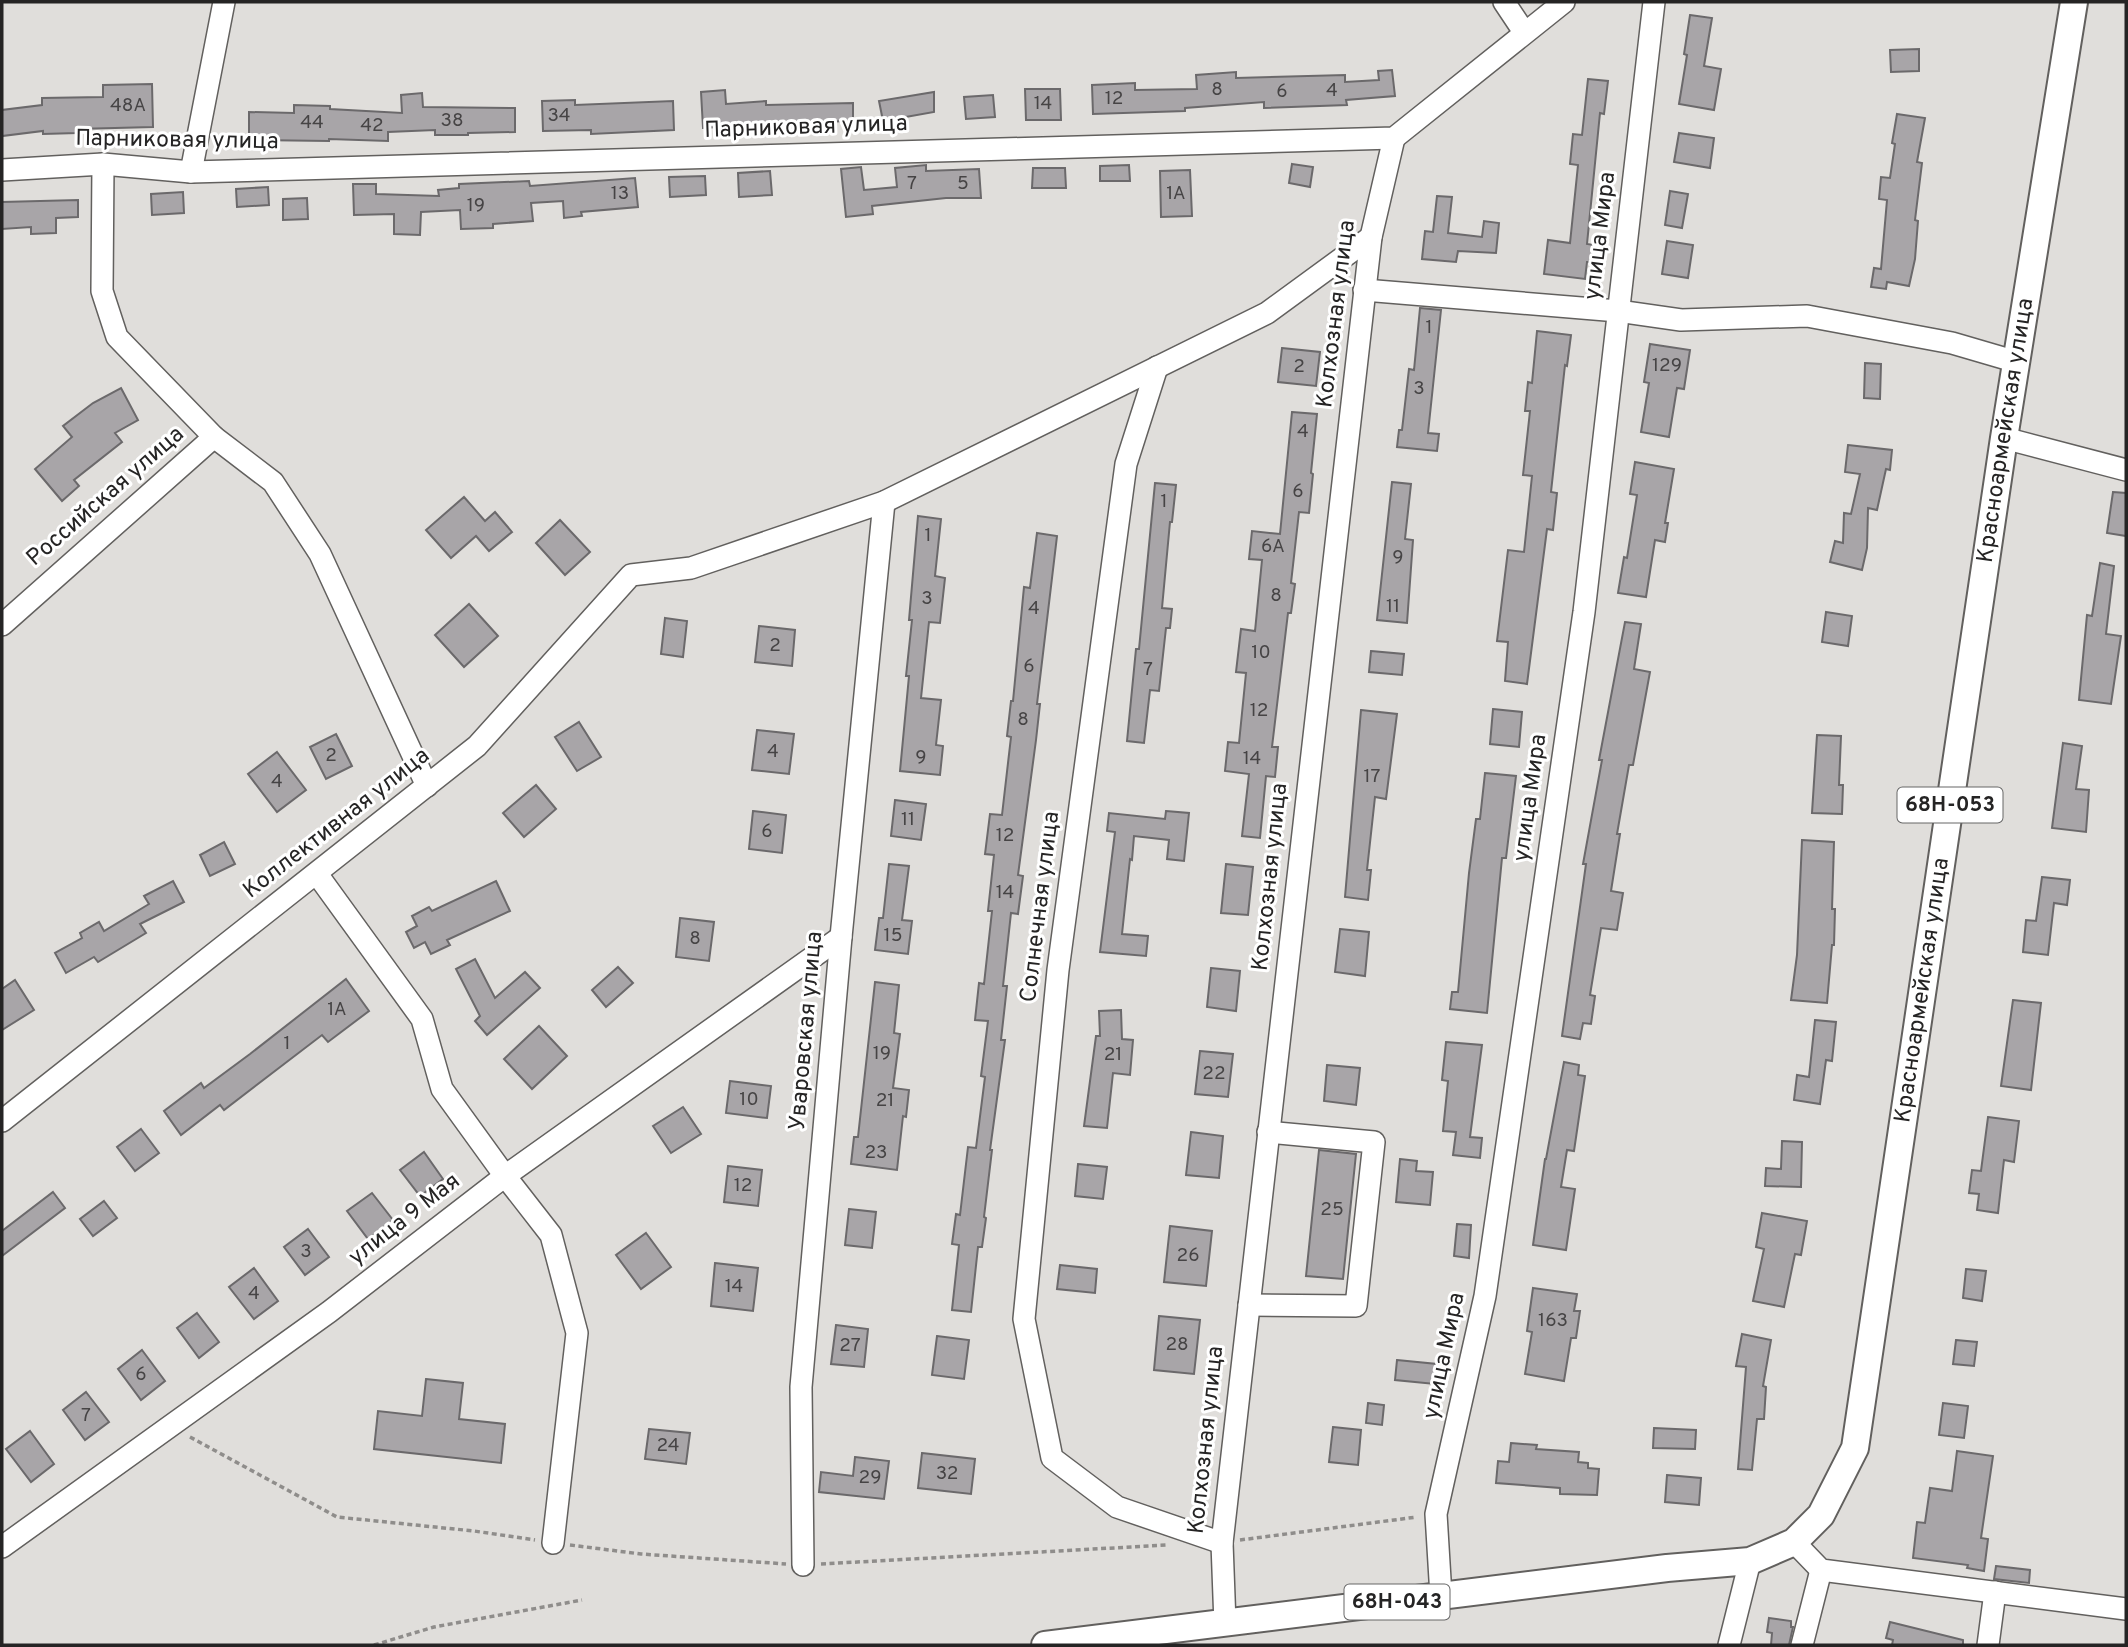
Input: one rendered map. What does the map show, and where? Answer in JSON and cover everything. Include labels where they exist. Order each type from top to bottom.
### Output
[{"type":"main road","name":"Красноармейская улица","points":[[1750,1562],[1794,1542],[1821,1515],[1855,1448],[2004,438],[2074,2]]},
{"type":"main road","name":"68Н-043","points":[[1045,1645],[1667,1568],[1750,1562]]},
{"type":"street","points":[[191,172],[225,2]]},
{"type":"street","points":[[1504,2],[1524,32]]},
{"type":"street","points":[[1394,138],[1564,2]]},
{"type":"street","name":"улица Мира","points":[[1441,1596],[1436,1514],[1487,1282],[1584,612],[1654,2]]},
{"type":"street","name":"Парниковая улица","points":[[2,170],[103,164],[191,172],[1394,138]]},
{"type":"street","name":"Колхозная улица","points":[[1224,1624],[1222,1543],[1364,290],[1371,237],[1394,138]]},
{"type":"street","points":[[103,164],[102,291],[117,337],[214,437],[273,482],[320,555],[427,786]]},
{"type":"street","name":"Коллективная улица","points":[[2,1121],[477,746],[631,575],[691,568],[884,502],[1267,313],[1371,237]]},
{"type":"street","points":[[1364,290],[1681,320],[1807,316],[1952,343],[2017,362]]},
{"type":"street","name":"Солнечная улица","points":[[1157,367],[1126,464],[1058,970],[1024,1319],[1052,1458],[1117,1507],[1222,1543]]},
{"type":"street","name":"Российская улица","points":[[2,625],[214,437]]},
{"type":"street","points":[[2004,438],[2126,470]]},
{"type":"street","name":"Уваровская улица","points":[[803,1565],[802,1387],[841,937],[884,502]]},
{"type":"street","points":[[317,874],[422,1019],[442,1089],[551,1235],[577,1333],[553,1543]]},
{"type":"street","name":"улица 9 Мая","points":[[2,1547],[329,1312],[505,1176],[841,937]]},
{"type":"street","points":[[1249,1305],[1356,1306],[1358,1293],[1374,1142],[1268,1132]]},
{"type":"street","points":[[1794,1542],[1821,1570],[2126,1609]]},
{"type":"street","points":[[1730,1645],[1750,1562]]},
{"type":"street","points":[[1802,1645],[1821,1570]]},
{"type":"street","points":[[1988,1645],[1995,1592]]},
{"type":"path","points":[[374,1645],[434,1627],[582,1600]]},
{"type":"building","points":[[1690,15],[1712,18],[1704,66],[1721,69],[1714,110],[1679,104]]},
{"type":"building","points":[[1919,49],[1919,71],[1891,72],[1890,50]]},
{"type":"building","points":[[1392,70],[1395,96],[1346,100],[1347,105],[1264,108],[1264,102],[1185,108],[1185,111],[1093,114],[1092,85],[1135,83],[1135,90],[1197,89],[1196,75],[1236,72],[1236,78],[1345,75],[1345,82],[1379,80],[1378,71]]},
{"type":"building","points":[[1588,79],[1608,81],[1604,114],[1600,113],[1587,244],[1594,245],[1592,262],[1587,262],[1585,279],[1544,274],[1548,240],[1570,243],[1578,165],[1570,164],[1573,134],[1582,135]]},
{"type":"building","points":[[152,84],[153,127],[77,129],[77,133],[43,134],[43,131],[2,136],[2,110],[42,105],[42,98],[103,97],[103,85]]},
{"type":"building","points":[[1025,89],[1060,89],[1061,120],[1026,120]]},
{"type":"building","points":[[725,90],[726,104],[766,101],[766,105],[853,103],[853,121],[703,128],[701,92]]},
{"type":"building","points":[[934,92],[934,112],[883,121],[879,101]]},
{"type":"building","points":[[422,93],[423,107],[515,108],[515,132],[435,135],[435,130],[388,132],[388,141],[249,140],[249,112],[294,113],[294,105],[402,113],[401,95]]},
{"type":"building","points":[[993,95],[995,117],[966,119],[964,97]]},
{"type":"building","points":[[575,100],[575,105],[673,101],[674,130],[591,134],[591,130],[543,131],[542,101]]},
{"type":"building","points":[[1897,114],[1925,118],[1917,162],[1922,163],[1915,220],[1918,221],[1915,259],[1909,286],[1887,282],[1886,289],[1871,287],[1874,268],[1881,269],[1887,200],[1879,199],[1881,177],[1890,178]]},
{"type":"building","points":[[1679,133],[1714,138],[1710,168],[1674,162]]},
{"type":"building","points":[[1292,164],[1313,167],[1310,187],[1289,183]]},
{"type":"building","points":[[926,165],[926,171],[979,169],[981,198],[946,198],[872,206],[873,214],[846,217],[841,169],[861,167],[864,190],[897,187],[895,168]]},
{"type":"building","points":[[1129,165],[1130,181],[1100,181],[1100,166]]},
{"type":"building","points":[[1033,168],[1065,168],[1066,188],[1032,188]]},
{"type":"building","points":[[1190,170],[1192,216],[1161,217],[1160,171]]},
{"type":"building","points":[[770,171],[772,195],[739,197],[738,173]]},
{"type":"building","points":[[705,176],[706,195],[670,197],[669,177]]},
{"type":"building","points":[[635,178],[638,207],[581,212],[582,216],[564,218],[563,201],[531,203],[533,221],[493,224],[493,228],[461,229],[460,210],[421,212],[420,235],[394,234],[394,214],[354,215],[353,184],[376,184],[376,194],[439,196],[438,190],[459,188],[459,184],[529,181],[530,186]]},
{"type":"building","points":[[268,187],[269,205],[237,207],[236,189]]},
{"type":"building","points":[[1670,191],[1688,194],[1682,228],[1665,225]]},
{"type":"building","points":[[183,192],[184,213],[152,215],[151,194]]},
{"type":"building","points":[[1437,196],[1452,197],[1448,233],[1482,237],[1484,221],[1499,223],[1496,253],[1458,251],[1456,262],[1422,259],[1425,231],[1433,232]]},
{"type":"building","points":[[307,198],[308,219],[283,220],[283,199]]},
{"type":"building","points":[[78,200],[78,217],[56,218],[56,233],[31,234],[31,227],[2,229],[2,202]]},
{"type":"building","points":[[1667,241],[1693,245],[1688,278],[1662,274]]},
{"type":"building","points":[[1420,308],[1441,310],[1428,433],[1439,434],[1437,451],[1397,447],[1399,430],[1402,430],[1409,369],[1414,370]]},
{"type":"building","points":[[1537,331],[1571,335],[1567,366],[1565,365],[1551,492],[1557,493],[1553,530],[1547,529],[1527,684],[1505,681],[1508,642],[1497,641],[1508,550],[1524,552],[1532,476],[1523,475],[1530,411],[1525,411],[1528,382],[1532,383]]},
{"type":"building","points":[[1650,344],[1690,350],[1684,389],[1677,388],[1669,437],[1641,432],[1649,383],[1644,382]]},
{"type":"building","points":[[1282,348],[1320,352],[1316,386],[1278,382]]},
{"type":"building","points":[[1865,363],[1881,364],[1880,399],[1864,398]]},
{"type":"building","points":[[121,388],[138,420],[115,433],[122,442],[74,480],[79,486],[62,501],[35,469],[72,437],[63,426],[93,403]]},
{"type":"building","points":[[1292,412],[1317,414],[1313,474],[1309,513],[1299,512],[1291,583],[1295,584],[1291,613],[1288,613],[1272,747],[1278,747],[1275,777],[1266,776],[1260,838],[1242,836],[1249,774],[1225,771],[1228,742],[1239,743],[1246,673],[1236,672],[1241,629],[1255,631],[1262,560],[1249,559],[1252,531],[1280,534]]},
{"type":"building","points":[[1848,445],[1892,450],[1890,470],[1886,469],[1877,510],[1868,508],[1867,548],[1862,570],[1830,562],[1835,541],[1843,543],[1844,513],[1851,514],[1860,474],[1845,472]]},
{"type":"building","points":[[1635,462],[1674,469],[1665,523],[1668,523],[1665,542],[1655,540],[1646,597],[1618,593],[1624,557],[1627,558],[1637,495],[1630,494]]},
{"type":"building","points":[[1392,482],[1411,484],[1405,539],[1413,540],[1407,623],[1377,620]]},
{"type":"building","points":[[1155,483],[1176,485],[1162,608],[1172,609],[1170,628],[1166,628],[1159,691],[1150,690],[1144,743],[1127,741]]},
{"type":"building","points":[[2113,492],[2126,493],[2126,536],[2107,533]]},
{"type":"building","points":[[464,497],[485,521],[495,512],[512,532],[489,551],[476,536],[451,558],[426,530]]},
{"type":"building","points":[[918,516],[941,519],[935,576],[945,578],[940,623],[929,622],[921,698],[941,700],[936,745],[943,746],[940,775],[900,771],[909,676],[906,676],[912,620],[909,620]]},
{"type":"building","points":[[560,520],[590,552],[565,575],[536,543]]},
{"type":"building","points":[[1037,533],[1057,536],[1037,704],[1040,704],[1036,740],[1018,875],[1023,876],[1018,914],[1011,913],[1003,986],[1007,986],[1001,1040],[1005,1040],[990,1150],[986,1218],[982,1247],[978,1247],[971,1312],[952,1310],[959,1245],[952,1244],[956,1214],[960,1215],[968,1147],[976,1148],[985,1077],[981,1076],[988,1021],[975,1020],[979,983],[984,984],[992,911],[988,911],[994,855],[985,854],[990,814],[1002,815],[1011,737],[1007,736],[1024,587],[1030,588]]},
{"type":"building","points":[[2100,563],[2114,566],[2106,634],[2121,636],[2111,704],[2079,700],[2087,615],[2092,616]]},
{"type":"building","points":[[469,604],[498,636],[464,667],[435,635]]},
{"type":"building","points":[[1826,612],[1852,616],[1848,646],[1822,642]]},
{"type":"building","points":[[665,618],[687,621],[683,657],[661,654]]},
{"type":"building","points":[[1625,622],[1641,624],[1634,669],[1650,672],[1617,834],[1620,834],[1611,891],[1623,893],[1617,930],[1601,928],[1590,995],[1595,996],[1591,1024],[1583,1023],[1580,1039],[1562,1036],[1586,864],[1583,864]]},
{"type":"building","points":[[759,626],[795,630],[792,666],[755,662]]},
{"type":"building","points":[[1371,651],[1404,654],[1402,675],[1369,672]]},
{"type":"building","points":[[1493,709],[1522,712],[1519,747],[1490,744]]},
{"type":"building","points":[[1361,710],[1397,714],[1386,799],[1375,797],[1367,870],[1371,870],[1368,900],[1345,897]]},
{"type":"building","points":[[579,722],[601,757],[577,771],[555,737]]},
{"type":"building","points":[[757,730],[794,734],[789,774],[752,770]]},
{"type":"building","points":[[336,734],[352,766],[326,779],[310,747]]},
{"type":"building","points":[[1817,735],[1841,736],[1839,785],[1843,785],[1842,814],[1812,813]]},
{"type":"building","points":[[2063,743],[2082,746],[2076,789],[2089,790],[2086,832],[2052,828]]},
{"type":"building","points":[[277,752],[306,790],[277,812],[248,774]]},
{"type":"building","points":[[1485,773],[1516,776],[1506,858],[1502,858],[1487,1013],[1450,1009],[1452,992],[1458,992],[1469,873],[1476,819],[1480,819]]},
{"type":"building","points":[[536,785],[556,809],[524,837],[503,813]]},
{"type":"building","points":[[895,800],[926,804],[921,840],[891,836]]},
{"type":"building","points":[[753,811],[786,815],[782,853],[749,849]]},
{"type":"building","points":[[1166,811],[1189,813],[1184,861],[1167,859],[1169,840],[1134,836],[1132,860],[1130,859],[1122,934],[1148,936],[1146,956],[1100,952],[1115,832],[1107,831],[1109,813],[1165,819]]},
{"type":"building","points":[[1802,840],[1834,842],[1834,945],[1827,1003],[1791,1000],[1797,955]]},
{"type":"building","points":[[224,842],[235,864],[210,876],[200,855]]},
{"type":"building","points":[[889,864],[909,866],[902,920],[912,921],[908,954],[875,950],[879,918],[883,918]]},
{"type":"building","points":[[1226,864],[1253,867],[1248,915],[1221,913]]},
{"type":"building","points":[[2042,877],[2070,880],[2067,905],[2054,903],[2048,955],[2023,952],[2026,920],[2036,921]]},
{"type":"building","points":[[173,881],[184,902],[140,924],[146,933],[98,962],[94,957],[66,973],[55,953],[82,938],[80,933],[99,922],[104,931],[149,904],[144,896]]},
{"type":"building","points":[[496,881],[510,911],[447,940],[450,945],[431,954],[425,942],[414,948],[406,932],[417,926],[412,916],[429,907],[432,911]]},
{"type":"building","points":[[680,918],[714,922],[709,961],[676,957]]},
{"type":"building","points":[[1340,929],[1369,932],[1365,976],[1335,972]]},
{"type":"building","points":[[475,959],[495,998],[525,972],[540,988],[487,1035],[475,1021],[480,1016],[456,969]]},
{"type":"building","points":[[618,967],[633,983],[606,1007],[592,990]]},
{"type":"building","points":[[1211,968],[1240,971],[1236,1011],[1207,1007]]},
{"type":"building","points":[[346,979],[369,1011],[328,1042],[322,1035],[224,1110],[220,1105],[181,1135],[164,1111],[201,1083],[204,1088]]},
{"type":"building","points":[[15,980],[34,1010],[2,1030],[2,989]]},
{"type":"building","points":[[875,982],[899,985],[894,1033],[900,1034],[893,1088],[909,1090],[897,1170],[851,1164],[854,1137],[858,1137]]},
{"type":"building","points":[[2013,1000],[2041,1003],[2031,1090],[2001,1086]]},
{"type":"building","points":[[1121,1010],[1122,1039],[1133,1040],[1130,1075],[1113,1073],[1107,1128],[1084,1126],[1096,1036],[1100,1036],[1099,1011]]},
{"type":"building","points":[[1815,1020],[1836,1022],[1832,1061],[1826,1060],[1820,1104],[1794,1100],[1797,1075],[1809,1077]]},
{"type":"building","points":[[539,1026],[567,1056],[532,1089],[504,1059]]},
{"type":"building","points":[[1446,1042],[1482,1045],[1470,1137],[1482,1138],[1480,1158],[1453,1155],[1456,1132],[1443,1131],[1448,1081],[1442,1080]]},
{"type":"building","points":[[1200,1051],[1233,1054],[1228,1097],[1195,1094]]},
{"type":"building","points":[[1564,1062],[1579,1065],[1578,1075],[1585,1076],[1574,1151],[1567,1150],[1561,1187],[1575,1189],[1566,1250],[1533,1245],[1545,1159]]},
{"type":"building","points":[[1327,1065],[1360,1068],[1356,1105],[1324,1101]]},
{"type":"building","points":[[730,1081],[771,1086],[767,1118],[726,1113]]},
{"type":"building","points":[[683,1107],[701,1134],[671,1153],[653,1126]]},
{"type":"building","points":[[1988,1117],[2019,1121],[2014,1162],[2004,1160],[1998,1213],[1977,1210],[1979,1194],[1969,1193],[1972,1170],[1981,1171]]},
{"type":"building","points":[[141,1129],[159,1153],[135,1171],[117,1147]]},
{"type":"building","points":[[1191,1132],[1223,1136],[1219,1178],[1186,1175]]},
{"type":"building","points":[[1782,1141],[1802,1142],[1801,1187],[1765,1186],[1766,1168],[1781,1169]]},
{"type":"building","points":[[1319,1150],[1356,1154],[1343,1279],[1306,1276]]},
{"type":"building","points":[[424,1152],[443,1179],[420,1196],[400,1170]]},
{"type":"building","points":[[1400,1159],[1417,1161],[1416,1171],[1433,1172],[1430,1205],[1396,1202]]},
{"type":"building","points":[[1078,1164],[1107,1167],[1103,1199],[1075,1196]]},
{"type":"building","points":[[728,1166],[762,1170],[758,1206],[724,1202]]},
{"type":"building","points":[[53,1192],[65,1208],[2,1256],[2,1231]]},
{"type":"building","points":[[372,1193],[393,1220],[368,1239],[347,1211]]},
{"type":"building","points":[[104,1201],[117,1218],[93,1236],[80,1219]]},
{"type":"building","points":[[849,1209],[876,1212],[872,1248],[845,1245]]},
{"type":"building","points":[[1762,1213],[1807,1221],[1801,1255],[1795,1254],[1784,1307],[1753,1301],[1764,1249],[1756,1247]]},
{"type":"building","points":[[1457,1224],[1471,1225],[1469,1258],[1454,1256]]},
{"type":"building","points":[[1170,1226],[1212,1231],[1206,1286],[1164,1282]]},
{"type":"building","points":[[308,1229],[329,1257],[305,1275],[284,1247]]},
{"type":"building","points":[[646,1233],[671,1267],[641,1289],[616,1255]]},
{"type":"building","points":[[715,1263],[758,1268],[753,1311],[711,1306]]},
{"type":"building","points":[[1060,1265],[1097,1269],[1095,1293],[1057,1289]]},
{"type":"building","points":[[254,1268],[278,1301],[254,1319],[229,1287]]},
{"type":"building","points":[[1966,1269],[1986,1271],[1982,1301],[1963,1298]]},
{"type":"building","points":[[1533,1288],[1577,1294],[1574,1311],[1580,1311],[1576,1338],[1571,1338],[1564,1381],[1525,1374],[1532,1332],[1527,1331]]},
{"type":"building","points":[[197,1313],[219,1342],[199,1358],[177,1328]]},
{"type":"building","points":[[1159,1316],[1200,1320],[1194,1374],[1154,1370]]},
{"type":"building","points":[[836,1325],[868,1329],[864,1367],[831,1364]]},
{"type":"building","points":[[1742,1334],[1771,1340],[1763,1386],[1766,1387],[1764,1419],[1757,1419],[1752,1470],[1738,1469],[1746,1367],[1736,1366]]},
{"type":"building","points":[[937,1336],[969,1340],[964,1379],[932,1375]]},
{"type":"building","points":[[1956,1340],[1977,1342],[1974,1366],[1953,1364]]},
{"type":"building","points":[[142,1350],[165,1381],[141,1400],[118,1369]]},
{"type":"building","points":[[1397,1360],[1447,1365],[1445,1385],[1395,1380]]},
{"type":"building","points":[[426,1379],[463,1383],[459,1419],[505,1424],[501,1463],[374,1449],[378,1411],[422,1416]]},
{"type":"building","points":[[86,1392],[109,1422],[85,1440],[63,1410]]},
{"type":"building","points":[[1368,1403],[1384,1405],[1382,1425],[1366,1423]]},
{"type":"building","points":[[1943,1403],[1968,1406],[1964,1438],[1939,1435]]},
{"type":"building","points":[[1333,1427],[1361,1430],[1358,1465],[1329,1462]]},
{"type":"building","points":[[1654,1428],[1696,1430],[1695,1449],[1653,1448]]},
{"type":"building","points":[[649,1429],[690,1433],[686,1464],[645,1459]]},
{"type":"building","points":[[30,1431],[54,1464],[31,1482],[6,1449]]},
{"type":"building","points":[[1511,1443],[1537,1445],[1536,1449],[1579,1452],[1578,1462],[1588,1463],[1588,1468],[1599,1469],[1597,1495],[1560,1494],[1560,1488],[1496,1483],[1498,1461],[1509,1462]]},
{"type":"building","points":[[1957,1451],[1993,1456],[1981,1538],[1988,1539],[1984,1571],[1967,1568],[1968,1565],[1913,1558],[1917,1522],[1925,1523],[1930,1488],[1952,1491]]},
{"type":"building","points":[[922,1453],[975,1459],[971,1494],[918,1488]]},
{"type":"building","points":[[855,1457],[889,1461],[884,1499],[819,1492],[821,1472],[853,1476]]},
{"type":"building","points":[[1667,1475],[1701,1478],[1699,1505],[1665,1502]]},
{"type":"building","points":[[1996,1566],[2030,1570],[2029,1583],[1994,1579]]},
{"type":"building","points":[[1769,1618],[1791,1621],[1793,1627],[1789,1645],[1771,1645],[1772,1633],[1767,1632]]},
{"type":"building","points":[[1890,1622],[1963,1640],[1963,1645],[1892,1645],[1893,1640],[1886,1638]]}]
